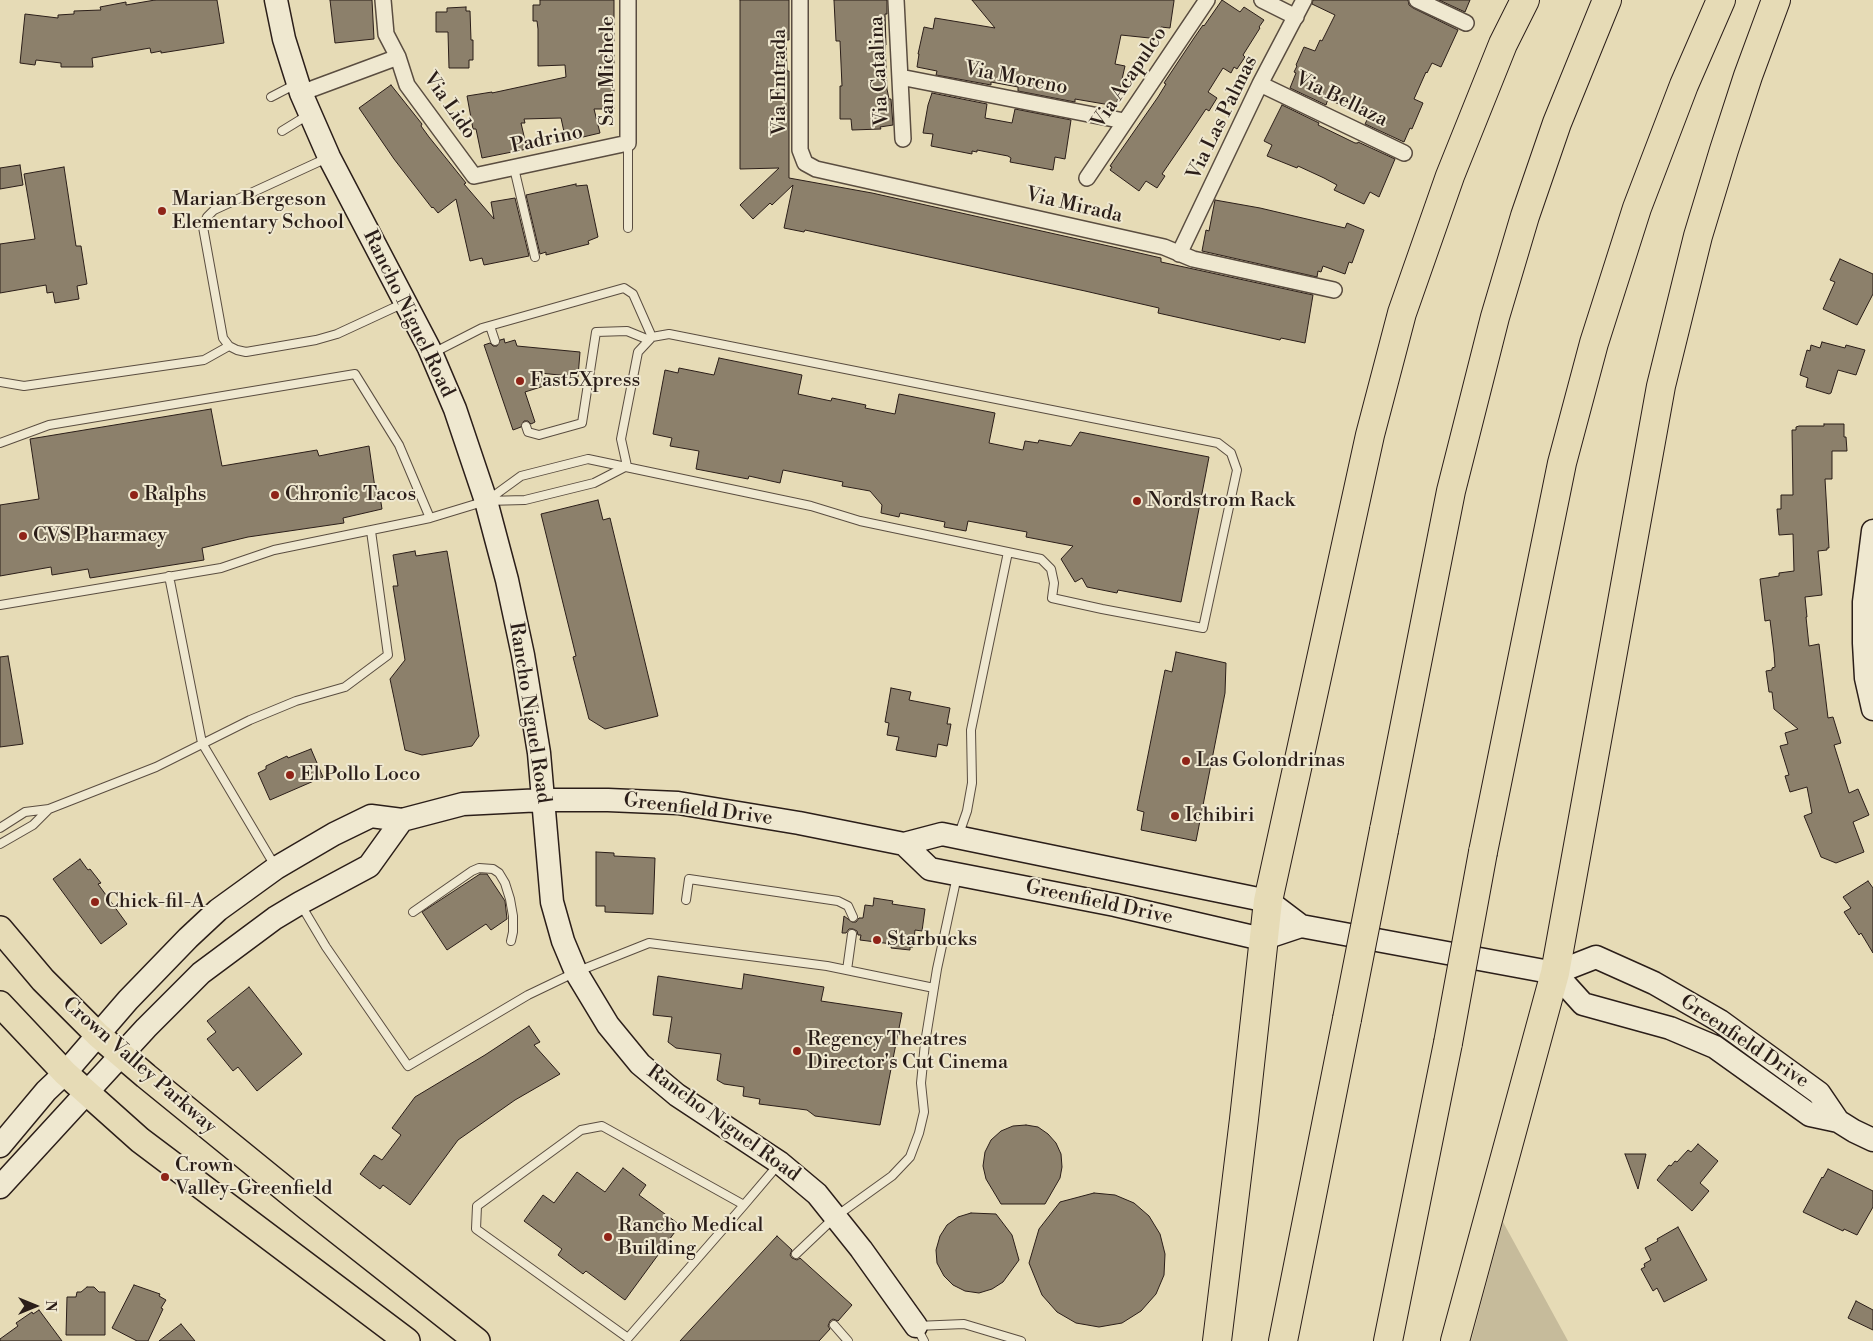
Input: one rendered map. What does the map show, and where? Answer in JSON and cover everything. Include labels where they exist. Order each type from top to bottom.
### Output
[{"type":"highway","points":[[1217,1341],[1244,1119],[1262,939],[1268,901],[1370,435],[1402,313],[1450,176],[1503,44],[1525,0]]},
{"type":"highway","points":[[1283,1341],[1450,491],[1495,317],[1525,216],[1558,123],[1608,0]]},
{"type":"highway","points":[[1388,1341],[1448,1043],[1483,852],[1562,462],[1594,343],[1637,208],[1684,85],[1721,0]]},
{"type":"highway","points":[[1455,1341],[1555,973],[1660,386],[1698,236],[1748,76],[1776,0]]},
{"type":"main road","name":"Crown Valley Parkway","points":[[0,929],[43,980],[98,1035],[121,1055],[307,1207],[476,1341]]},
{"type":"main road","points":[[0,1004],[65,1073],[140,1140],[407,1341]]},
{"type":"street","name":"Rancho Niguel Road","points":[[276,0],[284,39],[303,97],[329,157],[431,354],[455,409],[486,502],[507,580],[523,655],[539,753],[552,902],[562,941],[576,972],[608,1025],[640,1064],[677,1095],[780,1163],[817,1194],[920,1333]]},
{"type":"street","name":"Via Lido","points":[[382,0],[386,34],[398,56],[407,85],[474,176]]},
{"type":"street","name":"San Michele","points":[[628,0],[628,143]]},
{"type":"street","name":"Via Entrada","points":[[800,0],[800,150],[804,163]]},
{"type":"street","name":"Via Catalina","points":[[896,0],[903,139]]},
{"type":"street","name":"Via Acapulco","points":[[1087,178],[1207,0]]},
{"type":"street","points":[[1262,0],[1296,17]]},
{"type":"street","name":"Via Las Palmas","points":[[1179,254],[1260,84],[1304,0]]},
{"type":"street","points":[[1417,0],[1466,23]]},
{"type":"street","points":[[303,97],[398,56]]},
{"type":"street","name":"Via Moreno","points":[[900,77],[1124,121]]},
{"type":"street","name":"Via Bellaza","points":[[1260,84],[1404,153]]},
{"type":"street","name":"Padrino","points":[[474,176],[628,143]]},
{"type":"street","name":"Via Mirada","points":[[804,163],[816,169],[1164,247],[1192,259],[1334,290]]},
{"type":"street","points":[[1873,531],[1864,602],[1866,678],[1873,709]]},
{"type":"street","name":"Greenfield Drive","points":[[0,1146],[46,1091],[65,1073],[128,1000],[206,921],[218,910],[276,868],[334,834],[371,816],[402,820],[463,804],[543,800],[678,803],[798,823],[904,844],[942,834],[959,836],[1268,901],[1301,926],[1555,973],[1596,957],[1654,983],[1720,1021],[1819,1093],[1838,1121]]},
{"type":"street","points":[[0,1187],[121,1055],[202,972],[276,918],[368,866],[402,820]]},
{"type":"street","name":"Greenfield Drive","points":[[904,844],[930,869],[1115,905],[1262,939],[1301,926]]},
{"type":"street","name":"Greenfield Drive","points":[[1555,973],[1583,1004],[1670,1028],[1715,1047],[1810,1115],[1838,1121],[1873,1140]]},
{"type":"street","points":[[1681,1032],[1691,1004]]},
{"type":"lane","points":[[271,98],[303,97]]},
{"type":"lane","points":[[282,131],[303,97]]},
{"type":"lane","points":[[628,143],[628,228]]},
{"type":"lane","points":[[329,157],[214,210],[207,217],[203,227],[223,338],[229,346],[246,352],[316,340],[337,334],[406,303]]},
{"type":"lane","points":[[514,168],[535,257]]},
{"type":"lane","points":[[431,354],[490,326],[624,288],[633,294],[650,339]]},
{"type":"lane","points":[[490,326],[496,341]]},
{"type":"lane","points":[[486,502],[520,476],[588,459],[811,506],[860,521],[907,532],[1041,559],[1051,569],[1054,583],[1052,598],[1203,628],[1237,470],[1231,453],[1218,443],[669,334],[650,339],[627,332],[596,332],[582,422],[539,435],[528,432],[526,426]]},
{"type":"lane","points":[[627,466],[620,439],[638,352],[650,339]]},
{"type":"lane","points":[[0,382],[24,386],[204,360],[229,346]]},
{"type":"lane","points":[[0,443],[49,425],[355,374],[399,445],[430,518]]},
{"type":"lane","points":[[0,605],[221,568],[274,550],[430,518],[486,502],[525,500],[594,483],[627,466]]},
{"type":"lane","points":[[0,828],[25,812],[50,809],[156,767],[250,720],[296,701],[345,687],[388,654],[371,531]]},
{"type":"lane","points":[[959,836],[967,811],[972,783],[971,730],[1008,552]]},
{"type":"lane","points":[[169,576],[202,743],[276,868]]},
{"type":"lane","points":[[0,844],[33,825],[50,809]]},
{"type":"lane","points":[[413,912],[472,871],[479,868],[493,868],[499,873],[510,899],[513,916],[511,941]]},
{"type":"lane","points":[[796,1254],[835,1217],[892,1176],[910,1157],[924,1112],[922,1083],[924,1043],[957,874]]},
{"type":"lane","points":[[686,900],[689,879],[838,901],[848,906],[854,917]]},
{"type":"lane","points":[[300,903],[326,948],[408,1066],[528,995],[576,972],[649,943],[827,966],[934,988]]},
{"type":"lane","points":[[847,970],[852,934]]},
{"type":"lane","points":[[744,1205],[602,1126],[581,1130],[477,1206],[476,1229],[628,1338],[744,1205],[780,1163]]},
{"type":"lane","points":[[920,1333],[964,1324],[1021,1341]]},
{"type":"lane","points":[[834,1325],[848,1341]]},
{"type":"shaded area","points":[[1503,1222],[1568,1341],[1471,1341]]},
{"type":"building","points":[[155,0],[217,0],[224,43],[161,53],[161,51],[151,53],[150,48],[92,58],[93,67],[61,67],[61,63],[36,60],[35,65],[20,63],[25,14],[58,18],[58,15],[74,14],[74,11],[101,10],[100,7],[126,2],[126,5]]},
{"type":"building","points":[[330,0],[372,0],[374,39],[335,43]]},
{"type":"building","points":[[540,0],[614,0],[614,109],[594,109],[600,133],[566,141],[561,118],[524,119],[525,123],[521,123],[527,149],[482,158],[476,129],[473,129],[467,96],[492,93],[566,77],[565,65],[538,66],[538,29],[537,21],[533,21],[533,5],[540,5]]},
{"type":"building","points":[[740,0],[789,0],[789,40],[786,40],[787,71],[789,71],[789,178],[872,193],[1161,258],[1161,262],[1313,295],[1305,343],[1281,338],[1280,340],[1158,313],[1159,308],[1085,291],[805,230],[804,232],[784,228],[793,185],[772,205],[770,203],[753,219],[740,205],[779,168],[740,169]]},
{"type":"building","points":[[834,0],[887,0],[885,45],[887,89],[889,99],[891,99],[893,125],[880,127],[881,129],[852,130],[851,119],[840,119],[840,86],[842,86],[840,41],[836,41]]},
{"type":"building","points":[[972,0],[1174,1],[1170,28],[1161,27],[1159,39],[1121,35],[1115,64],[1125,66],[1116,106],[1075,99],[1075,102],[1018,91],[1018,87],[991,82],[991,85],[936,75],[937,71],[917,67],[924,27],[933,29],[935,18],[995,28]]},
{"type":"building","points":[[1222,0],[1240,12],[1244,7],[1264,20],[1243,55],[1245,57],[1237,69],[1234,67],[1231,73],[1223,68],[1208,92],[1217,98],[1209,111],[1206,109],[1162,174],[1165,176],[1157,188],[1146,181],[1139,191],[1110,170],[1112,167],[1110,166],[1158,97],[1166,84],[1164,83],[1194,38]]},
{"type":"building","points":[[1313,0],[1408,0],[1409,5],[1413,8],[1458,30],[1441,67],[1432,63],[1426,72],[1414,99],[1423,103],[1404,142],[1365,124],[1368,118],[1328,99],[1326,105],[1290,88],[1296,73],[1294,72],[1296,65],[1304,47],[1315,51],[1335,15],[1312,4]]},
{"type":"building","points":[[1439,0],[1470,0],[1465,12]]},
{"type":"building","points":[[466,7],[466,11],[470,11],[473,60],[469,60],[469,68],[449,68],[448,32],[436,32],[436,12],[447,12],[447,8]]},
{"type":"building","points":[[391,85],[466,183],[464,184],[494,219],[491,202],[515,198],[529,256],[484,265],[482,258],[470,261],[456,199],[438,213],[432,208],[394,159],[359,108]]},
{"type":"building","points":[[932,93],[987,104],[985,118],[1012,123],[1015,109],[1071,120],[1065,159],[1055,157],[1053,170],[1010,162],[1011,158],[1008,156],[977,150],[977,152],[972,151],[972,154],[931,146],[933,134],[923,133]]},
{"type":"building","points":[[1282,105],[1355,143],[1358,142],[1395,159],[1379,197],[1370,192],[1364,204],[1334,190],[1337,185],[1324,178],[1298,166],[1297,168],[1267,156],[1272,145],[1264,141]]},
{"type":"building","points":[[20,165],[23,185],[0,189],[0,168]]},
{"type":"building","points":[[64,167],[76,246],[81,246],[87,284],[77,286],[79,299],[55,303],[53,292],[47,293],[46,285],[0,293],[0,244],[35,239],[24,174]]},
{"type":"building","points":[[576,184],[576,186],[587,185],[598,237],[588,241],[589,244],[546,255],[546,252],[540,254],[526,195]]},
{"type":"building","points":[[1215,200],[1260,208],[1345,228],[1347,223],[1364,230],[1352,263],[1349,262],[1345,274],[1323,266],[1321,272],[1318,271],[1317,277],[1202,251],[1206,230],[1209,231]]},
{"type":"building","points":[[1840,259],[1873,274],[1873,294],[1857,325],[1823,309],[1835,282],[1830,280]]},
{"type":"building","name":"Fast5Xpress","points":[[504,339],[505,343],[515,340],[517,346],[580,352],[578,377],[540,373],[544,386],[525,392],[535,422],[531,424],[528,421],[524,421],[521,427],[513,430],[484,345],[490,343],[493,346],[497,346],[500,340]]},
{"type":"building","points":[[1822,342],[1845,348],[1846,345],[1865,350],[1856,375],[1838,370],[1831,393],[1829,394],[1806,387],[1808,378],[1800,375],[1807,350],[1810,351],[1811,345],[1820,348]]},
{"type":"building","points":[[719,358],[802,375],[798,394],[831,401],[832,398],[866,405],[865,408],[895,414],[899,394],[995,413],[989,443],[1023,450],[1025,441],[1038,443],[1039,440],[1071,446],[1080,432],[1209,457],[1181,602],[1118,590],[1117,593],[1087,587],[1082,578],[1075,582],[1061,559],[1073,546],[1026,537],[1027,532],[968,521],[966,531],[944,527],[945,522],[900,513],[899,517],[881,513],[882,505],[870,491],[842,486],[843,482],[783,470],[780,483],[749,476],[748,479],[696,469],[699,451],[670,446],[672,438],[653,434],[665,370],[678,373],[679,368],[714,375]]},
{"type":"building","points":[[211,409],[222,466],[317,450],[319,456],[369,446],[375,488],[379,490],[382,509],[343,518],[344,523],[248,537],[202,548],[204,560],[90,578],[88,569],[52,575],[51,567],[0,576],[0,505],[39,499],[30,439]]},
{"type":"building","points":[[1824,424],[1844,424],[1847,451],[1832,451],[1832,479],[1825,479],[1829,548],[1818,551],[1822,595],[1805,597],[1809,646],[1819,644],[1828,718],[1833,717],[1841,743],[1834,745],[1849,793],[1858,789],[1869,815],[1853,822],[1864,852],[1836,863],[1821,857],[1804,816],[1812,813],[1807,787],[1790,792],[1785,776],[1789,775],[1780,746],[1788,744],[1785,733],[1798,729],[1774,709],[1772,692],[1769,692],[1766,671],[1772,670],[1775,667],[1774,653],[1770,620],[1765,621],[1760,579],[1794,571],[1793,534],[1779,535],[1777,509],[1781,509],[1781,495],[1793,495],[1792,430],[1796,430],[1796,427],[1799,426],[1824,426]]},
{"type":"building","points":[[598,500],[603,520],[610,518],[658,716],[605,729],[589,719],[573,657],[576,656],[541,514]]},
{"type":"building","points":[[415,551],[416,556],[447,551],[479,736],[472,746],[422,755],[405,750],[390,679],[405,660],[393,586],[398,586],[393,555]]},
{"type":"building","points":[[1176,652],[1226,663],[1225,693],[1196,841],[1141,830],[1144,812],[1137,810],[1165,670],[1172,672]]},
{"type":"building","points":[[8,656],[23,744],[0,747],[0,657]]},
{"type":"building","points":[[891,688],[911,692],[909,700],[950,708],[947,724],[951,724],[947,746],[938,744],[936,757],[896,750],[899,737],[887,735],[889,723],[885,722]]},
{"type":"building","name":"El Pollo Loco","points":[[311,749],[323,777],[270,800],[258,773],[266,769],[266,766],[287,756],[288,758]]},
{"type":"building","points":[[596,852],[614,853],[614,856],[655,858],[653,914],[605,912],[605,906],[596,906]]},
{"type":"building","points":[[80,859],[101,883],[98,884],[127,924],[101,944],[53,879]]},
{"type":"building","points":[[480,874],[487,874],[505,901],[507,919],[491,930],[486,924],[447,950],[422,912]]},
{"type":"building","points":[[1868,881],[1873,888],[1873,953],[1861,933],[1859,935],[1844,912],[1851,908],[1843,897]]},
{"type":"building","points":[[874,898],[893,901],[892,904],[925,909],[922,931],[915,930],[913,947],[910,947],[910,950],[891,948],[892,944],[860,940],[861,935],[858,935],[857,931],[853,929],[842,933],[844,916],[852,922],[863,918],[865,905],[873,906]]},
{"type":"building","name":"Regency Theatres Director's Cut Cinema","points":[[744,974],[824,987],[821,1001],[902,1013],[880,1125],[815,1116],[807,1110],[759,1104],[760,1099],[743,1096],[744,1087],[724,1084],[717,1080],[721,1054],[676,1048],[668,1042],[672,1017],[653,1015],[658,976],[742,989]]},
{"type":"building","points":[[249,987],[302,1054],[257,1091],[238,1067],[233,1071],[207,1039],[216,1032],[207,1021]]},
{"type":"building","points":[[529,1026],[540,1042],[534,1045],[560,1074],[515,1100],[458,1140],[410,1205],[383,1185],[380,1189],[360,1174],[374,1155],[382,1160],[401,1135],[392,1128],[415,1097]]},
{"type":"building","points":[[1026,1125],[1038,1127],[1056,1143],[1061,1154],[1062,1167],[1060,1178],[1045,1204],[1001,1204],[986,1179],[983,1166],[985,1152],[991,1140],[1001,1131],[1013,1126]]},
{"type":"building","points":[[1698,1144],[1718,1161],[1700,1183],[1709,1191],[1692,1211],[1657,1180],[1669,1165],[1671,1166],[1675,1161],[1677,1162],[1688,1150],[1691,1152]]},
{"type":"building","points":[[1625,1154],[1646,1154],[1638,1189]]},
{"type":"building","name":"Rancho Medical Building","points":[[623,1168],[646,1185],[639,1195],[680,1225],[625,1300],[586,1271],[583,1274],[558,1255],[562,1249],[524,1221],[543,1195],[554,1203],[577,1172],[605,1192]]},
{"type":"building","points":[[1828,1169],[1873,1191],[1873,1207],[1857,1235],[1844,1229],[1843,1231],[1803,1212]]},
{"type":"building","points":[[1094,1193],[1115,1195],[1134,1203],[1149,1216],[1160,1234],[1165,1254],[1164,1275],[1156,1294],[1141,1311],[1122,1323],[1099,1327],[1076,1323],[1057,1312],[1042,1295],[1029,1263],[1039,1229],[1060,1202]]},
{"type":"building","points":[[971,1213],[996,1214],[1012,1235],[1019,1260],[1003,1282],[992,1289],[979,1293],[965,1291],[953,1285],[944,1276],[937,1263],[936,1250],[940,1236],[947,1225],[958,1217]]},
{"type":"building","points":[[1678,1227],[1707,1280],[1664,1302],[1657,1288],[1653,1291],[1641,1269],[1645,1267],[1644,1264],[1651,1260],[1645,1248]]},
{"type":"building","points":[[777,1236],[792,1250],[790,1255],[792,1258],[797,1260],[800,1258],[852,1305],[838,1321],[833,1319],[830,1321],[828,1326],[830,1329],[819,1341],[680,1341]]},
{"type":"building","points":[[134,1285],[160,1294],[159,1296],[166,1300],[148,1341],[137,1341],[112,1328]]},
{"type":"building","points":[[87,1287],[94,1287],[99,1292],[105,1292],[105,1335],[66,1335],[67,1297],[76,1297],[77,1292],[81,1292]]},
{"type":"building","points":[[1856,1301],[1873,1310],[1873,1330],[1848,1318]]},
{"type":"building","points":[[39,1310],[62,1341],[0,1341],[0,1339],[18,1326],[16,1323],[32,1312],[33,1314]]},
{"type":"building","points":[[181,1324],[195,1341],[159,1341]]},
{"type":"place","name":"Marian Bergeson Elementary School","points":[[162,211]]},
{"type":"place","name":"Fast5Xpress","points":[[520,381]]},
{"type":"place","name":"Ralphs","points":[[134,495]]},
{"type":"place","name":"Chronic Tacos","points":[[275,495]]},
{"type":"place","name":"Nordstrom Rack","points":[[1137,501]]},
{"type":"place","name":"CVS Pharmacy","points":[[23,536]]},
{"type":"place","name":"Las Golondrinas","points":[[1186,761]]},
{"type":"place","name":"El Pollo Loco","points":[[290,775]]},
{"type":"place","name":"Ichibiri","points":[[1175,816]]},
{"type":"place","name":"Chick-fil-A","points":[[95,902]]},
{"type":"place","name":"Starbucks","points":[[877,940]]},
{"type":"place","name":"Regency Theatres Director's Cut Cinema","points":[[797,1051]]},
{"type":"place","name":"Crown Valley-Greenfield","points":[[165,1177]]},
{"type":"place","name":"Rancho Medical Building","points":[[608,1237]]}]
